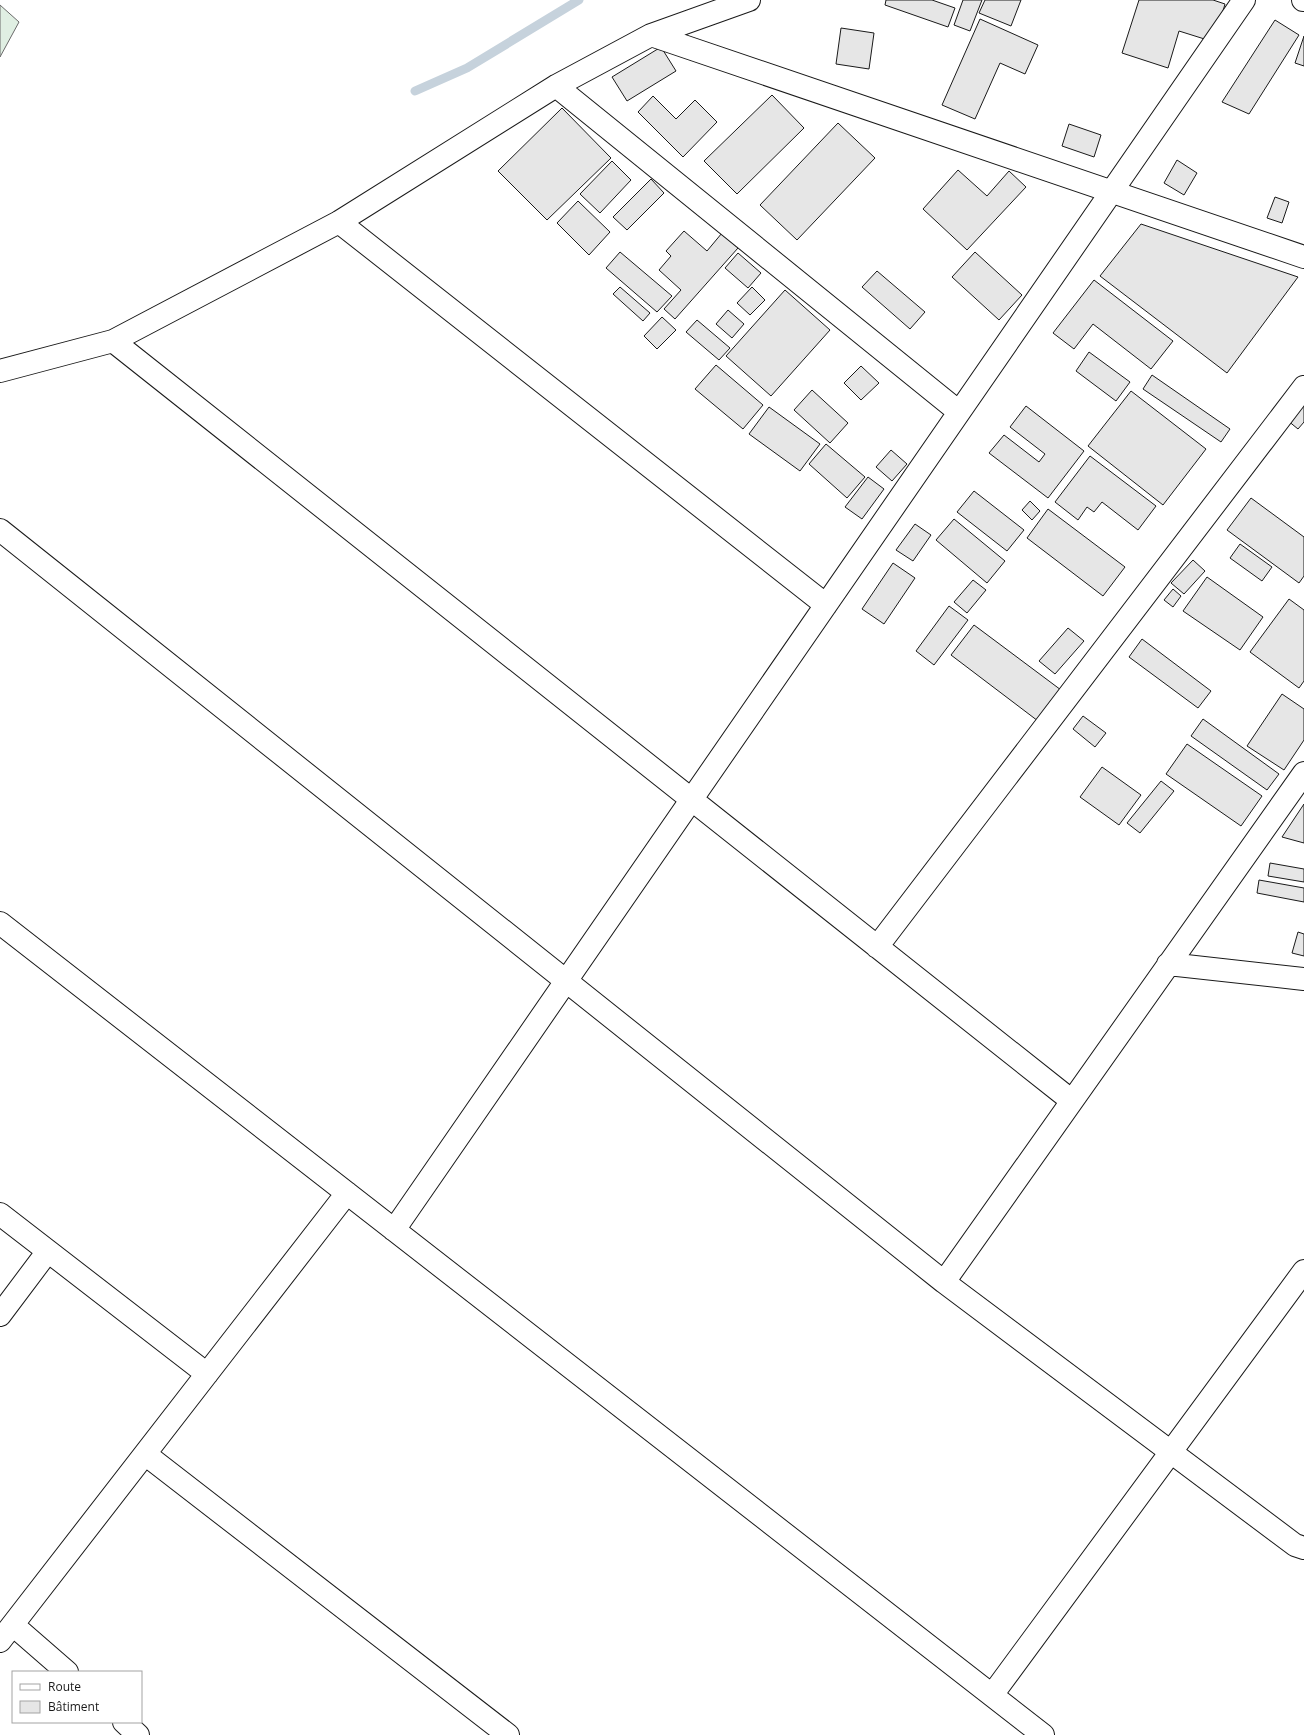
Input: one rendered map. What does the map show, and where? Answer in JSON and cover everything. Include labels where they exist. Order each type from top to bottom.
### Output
[{"type":"street","points":[[0,371],[113,341],[339,222],[556,86],[651,35],[749,0]]},
{"type":"street","points":[[394,1230],[692,801],[1244,0]]},
{"type":"street","points":[[651,35],[1304,257]]},
{"type":"street","points":[[556,86],[959,412]]},
{"type":"street","points":[[339,222],[826,605]]},
{"type":"street","points":[[113,341],[1072,1102]]},
{"type":"street","points":[[878,947],[1304,387]]},
{"type":"street","points":[[0,530],[944,1282],[1295,1545],[1304,1548]]},
{"type":"street","points":[[944,1282],[1304,773]]},
{"type":"street","points":[[0,923],[1044,1735]]},
{"type":"street","points":[[1168,964],[1304,979]]},
{"type":"street","points":[[64,1671],[6,1633],[347,1193]]},
{"type":"street","points":[[0,1214],[207,1374]]},
{"type":"street","points":[[0,1315],[48,1251]]},
{"type":"street","points":[[992,1695],[1304,1271]]},
{"type":"street","points":[[145,1454],[508,1735]]},
{"type":"street","points":[[125,1723],[138,1735]]},
{"type":"green space","points":[[0,5],[19,22],[0,57]]},
{"type":"building","points":[[886,0],[932,0],[955,8],[948,27],[885,5]]},
{"type":"building","points":[[963,0],[982,0],[970,31],[954,25]]},
{"type":"building","points":[[985,0],[1021,0],[1011,26],[979,13]]},
{"type":"building","points":[[1139,0],[1213,0],[1225,4],[1214,42],[1179,31],[1168,68],[1122,53]]},
{"type":"building","points":[[980,19],[1038,45],[1025,74],[1000,63],[975,119],[942,105]]},
{"type":"building","points":[[1275,20],[1299,35],[1249,114],[1222,102]]},
{"type":"building","points":[[841,28],[874,33],[869,69],[836,64]]},
{"type":"building","points":[[1304,36],[1304,66],[1295,63]]},
{"type":"building","points":[[661,47],[676,71],[627,101],[612,77]]},
{"type":"building","points":[[772,95],[804,128],[737,194],[704,161]]},
{"type":"building","points":[[653,96],[676,119],[695,100],[717,122],[683,157],[638,112]]},
{"type":"building","points":[[562,108],[611,158],[547,220],[498,171]]},
{"type":"building","points":[[838,123],[875,158],[797,240],[760,205]]},
{"type":"building","points":[[1069,124],[1101,135],[1094,157],[1062,146]]},
{"type":"building","points":[[1177,160],[1197,173],[1184,195],[1164,183]]},
{"type":"building","points":[[612,161],[631,180],[600,213],[580,194]]},
{"type":"building","points":[[958,170],[987,196],[1009,171],[1026,187],[967,250],[923,209]]},
{"type":"building","points":[[651,179],[664,193],[627,230],[613,217]]},
{"type":"building","points":[[1275,197],[1289,202],[1282,223],[1267,218]]},
{"type":"building","points":[[578,201],[610,232],[589,255],[557,223]]},
{"type":"building","points":[[1141,224],[1298,277],[1227,373],[1100,276]]},
{"type":"building","points":[[684,231],[707,251],[722,233],[738,248],[675,319],[664,309],[681,290],[659,270],[671,256],[666,251]]},
{"type":"building","points":[[620,252],[672,296],[657,312],[606,268]]},
{"type":"building","points":[[975,252],[1022,295],[999,320],[952,277]]},
{"type":"building","points":[[738,253],[761,273],[748,288],[725,268]]},
{"type":"building","points":[[877,271],[925,312],[910,329],[862,287]]},
{"type":"building","points":[[1094,280],[1173,341],[1151,369],[1093,324],[1074,349],[1053,333]]},
{"type":"building","points":[[620,287],[650,313],[643,321],[613,294]]},
{"type":"building","points":[[752,287],[765,300],[750,315],[737,303]]},
{"type":"building","points":[[785,290],[830,330],[771,396],[726,356]]},
{"type":"building","points":[[728,310],[744,324],[732,338],[716,324]]},
{"type":"building","points":[[662,317],[676,330],[657,349],[644,336]]},
{"type":"building","points":[[697,320],[730,348],[719,360],[686,332]]},
{"type":"building","points":[[1089,352],[1130,382],[1116,401],[1076,371]]},
{"type":"building","points":[[716,365],[763,405],[743,429],[695,389]]},
{"type":"building","points":[[861,366],[879,383],[861,400],[844,383]]},
{"type":"building","points":[[1152,375],[1230,429],[1221,442],[1143,389]]},
{"type":"building","points":[[812,390],[848,423],[830,443],[794,410]]},
{"type":"building","points":[[1131,391],[1206,449],[1163,505],[1088,446]]},
{"type":"building","points":[[1304,399],[1304,422],[1298,429],[1287,420]]},
{"type":"building","points":[[1026,406],[1084,451],[1048,498],[989,453],[1004,435],[1039,462],[1045,454],[1010,427]]},
{"type":"building","points":[[769,407],[820,444],[800,471],[749,434]]},
{"type":"building","points":[[826,444],[865,477],[847,498],[809,464]]},
{"type":"building","points":[[891,450],[907,464],[892,481],[876,467]]},
{"type":"building","points":[[1090,456],[1156,506],[1138,530],[1102,502],[1094,512],[1087,507],[1078,520],[1055,502]]},
{"type":"building","points":[[868,477],[884,489],[862,519],[845,507]]},
{"type":"building","points":[[974,491],[1024,530],[1007,551],[957,512]]},
{"type":"building","points":[[1251,498],[1304,537],[1304,576],[1299,583],[1227,530]]},
{"type":"building","points":[[1030,501],[1040,511],[1032,520],[1022,510]]},
{"type":"building","points":[[1048,509],[1125,567],[1103,596],[1027,538]]},
{"type":"building","points":[[954,519],[1005,561],[987,583],[936,540]]},
{"type":"building","points":[[915,524],[931,535],[913,561],[896,550]]},
{"type":"building","points":[[1240,544],[1272,567],[1262,581],[1230,558]]},
{"type":"building","points":[[1193,560],[1205,571],[1184,594],[1171,583]]},
{"type":"building","points":[[893,563],[915,578],[884,624],[862,609]]},
{"type":"building","points":[[1207,577],[1263,617],[1240,650],[1183,611]]},
{"type":"building","points":[[973,580],[986,590],[967,613],[954,602]]},
{"type":"building","points":[[1173,589],[1181,596],[1173,607],[1164,600]]},
{"type":"building","points":[[1289,599],[1304,610],[1304,681],[1299,688],[1250,652]]},
{"type":"building","points":[[949,606],[968,620],[934,665],[916,651]]},
{"type":"building","points":[[974,625],[1061,690],[1038,721],[951,655]]},
{"type":"building","points":[[1068,628],[1084,641],[1055,674],[1039,661]]},
{"type":"building","points":[[1142,639],[1211,691],[1198,708],[1129,657]]},
{"type":"building","points":[[1282,694],[1304,709],[1304,740],[1284,770],[1247,746]]},
{"type":"building","points":[[1083,716],[1106,733],[1095,747],[1073,729]]},
{"type":"building","points":[[1203,719],[1279,774],[1267,790],[1191,736]]},
{"type":"building","points":[[1187,744],[1262,796],[1241,826],[1166,774]]},
{"type":"building","points":[[1102,767],[1141,795],[1119,825],[1080,797]]},
{"type":"building","points":[[1161,781],[1174,791],[1140,833],[1127,823]]},
{"type":"building","points":[[1304,804],[1304,843],[1282,837]]},
{"type":"building","points":[[1270,863],[1304,869],[1304,882],[1268,876]]},
{"type":"building","points":[[1259,880],[1304,888],[1304,902],[1257,893]]},
{"type":"building","points":[[1298,932],[1304,934],[1304,956],[1292,953]]},
{"type":"waterway","points":[[415,91],[467,68],[579,0]]}]
